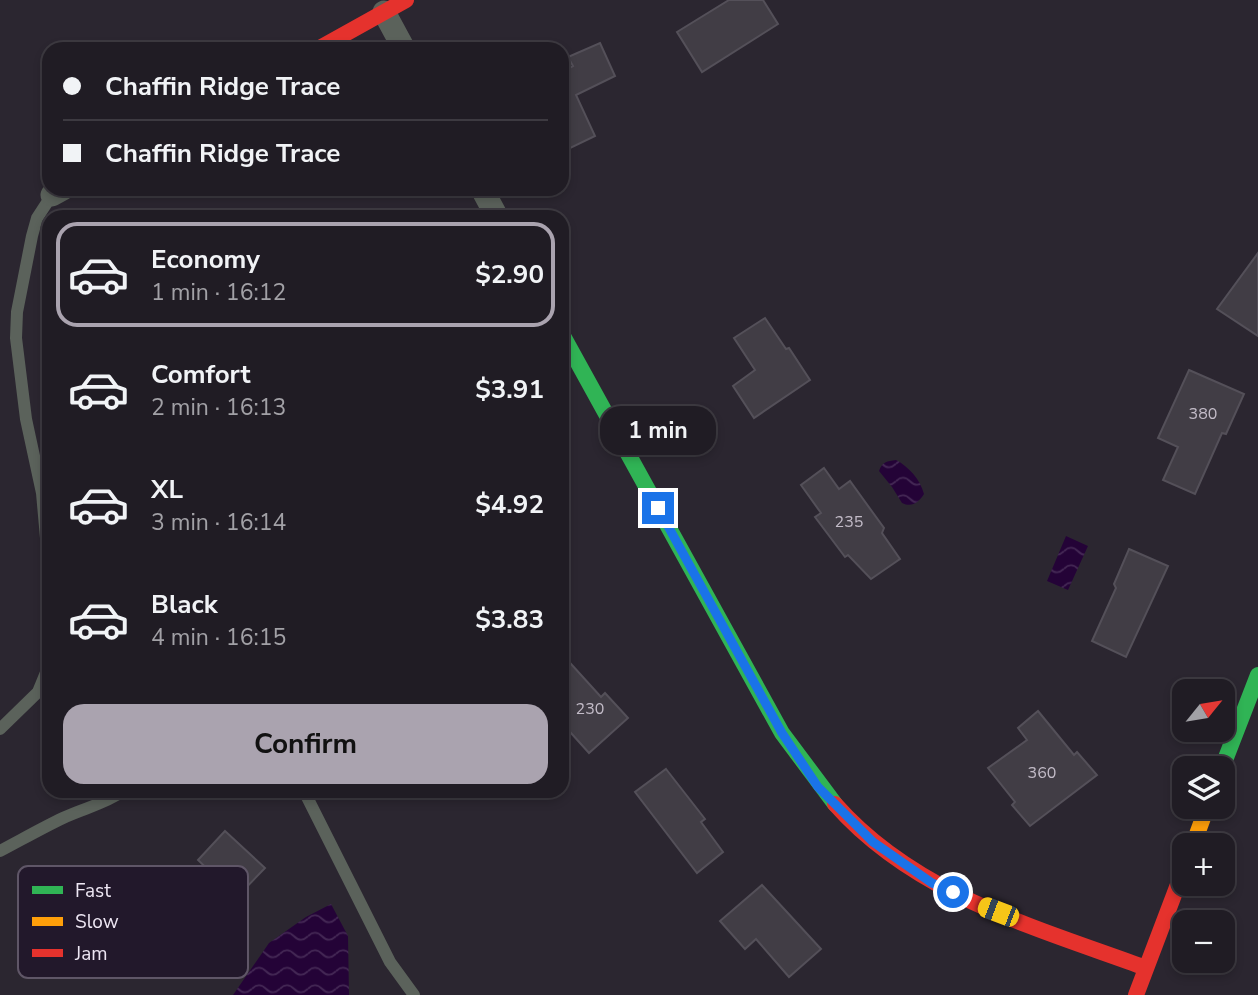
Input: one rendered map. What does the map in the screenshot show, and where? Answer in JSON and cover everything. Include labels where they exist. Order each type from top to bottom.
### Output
[{"type":"street","points":[[330,42],[407,0]]},
{"type":"street","points":[[384,12],[400,42]]},
{"type":"street","points":[[569,347],[782,733],[818,787],[873,842],[932,883],[974,902],[1146,968]]},
{"type":"street","points":[[1227,756],[1258,675]]},
{"type":"street","points":[[1136,995],[1174,896]]},
{"type":"lane","points":[[43,210],[55,196]]},
{"type":"lane","points":[[42,212],[37,218],[32,236],[16,338],[26,419],[42,500]]},
{"type":"lane","points":[[0,729],[38,692],[42,682]]},
{"type":"lane","points":[[0,851],[56,821],[114,798]]},
{"type":"lane","points":[[308,798],[390,962],[414,995]]},
{"type":"water","points":[[896,460],[920,483],[924,494],[915,503],[902,503],[879,471],[885,462]]},
{"type":"water","points":[[1066,536],[1088,546],[1068,590],[1047,581]]},
{"type":"water","points":[[331,904],[348,936],[349,995],[233,995],[245,978],[248,978],[248,973],[269,943],[306,917]]},
{"type":"building","points":[[729,0],[763,0],[778,24],[702,72],[677,32]]},
{"type":"building","points":[[600,43],[615,76],[576,95],[595,136],[569,149],[569,68],[573,66],[569,57]]},
{"type":"building","points":[[1258,253],[1258,336],[1217,309]]},
{"type":"building","points":[[765,318],[810,380],[754,418],[733,386],[755,370],[734,338]]},
{"type":"building","points":[[1189,370],[1244,394],[1226,434],[1222,433],[1195,494],[1163,480],[1178,447],[1158,438]]},
{"type":"building","points":[[824,468],[839,489],[850,481],[884,528],[882,533],[900,559],[871,579],[848,555],[845,557],[815,517],[821,513],[801,485]]},
{"type":"building","points":[[1129,549],[1168,566],[1126,657],[1092,641],[1116,588],[1114,584]]},
{"type":"building","points":[[569,662],[601,697],[605,693],[628,718],[589,753],[569,731]]},
{"type":"building","points":[[1038,711],[1074,755],[1077,752],[1097,775],[1030,826],[1012,805],[1015,802],[988,768],[1027,740],[1018,728]]},
{"type":"building","points":[[666,769],[705,819],[701,822],[723,852],[697,873],[635,792]]},
{"type":"building","points":[[225,831],[265,868],[248,886],[248,866],[204,866],[198,860]]},
{"type":"building","points":[[762,885],[821,949],[789,977],[756,939],[745,949],[720,921]]},
{"type":"traffic: fast","points":[[569,347],[782,733],[835,804]]},
{"type":"traffic: fast","points":[[1227,756],[1258,675]]},
{"type":"traffic: slow","points":[[1197,833],[1203,819]]},
{"type":"traffic: jam","points":[[331,42],[406,0]]},
{"type":"traffic: jam","points":[[835,804],[867,836],[940,885],[1021,923],[1146,968]]},
{"type":"traffic: jam","points":[[1136,995],[1174,896]]},
{"type":"route","points":[[658,508],[782,733],[818,787],[873,842],[932,883],[953,892]]}]
